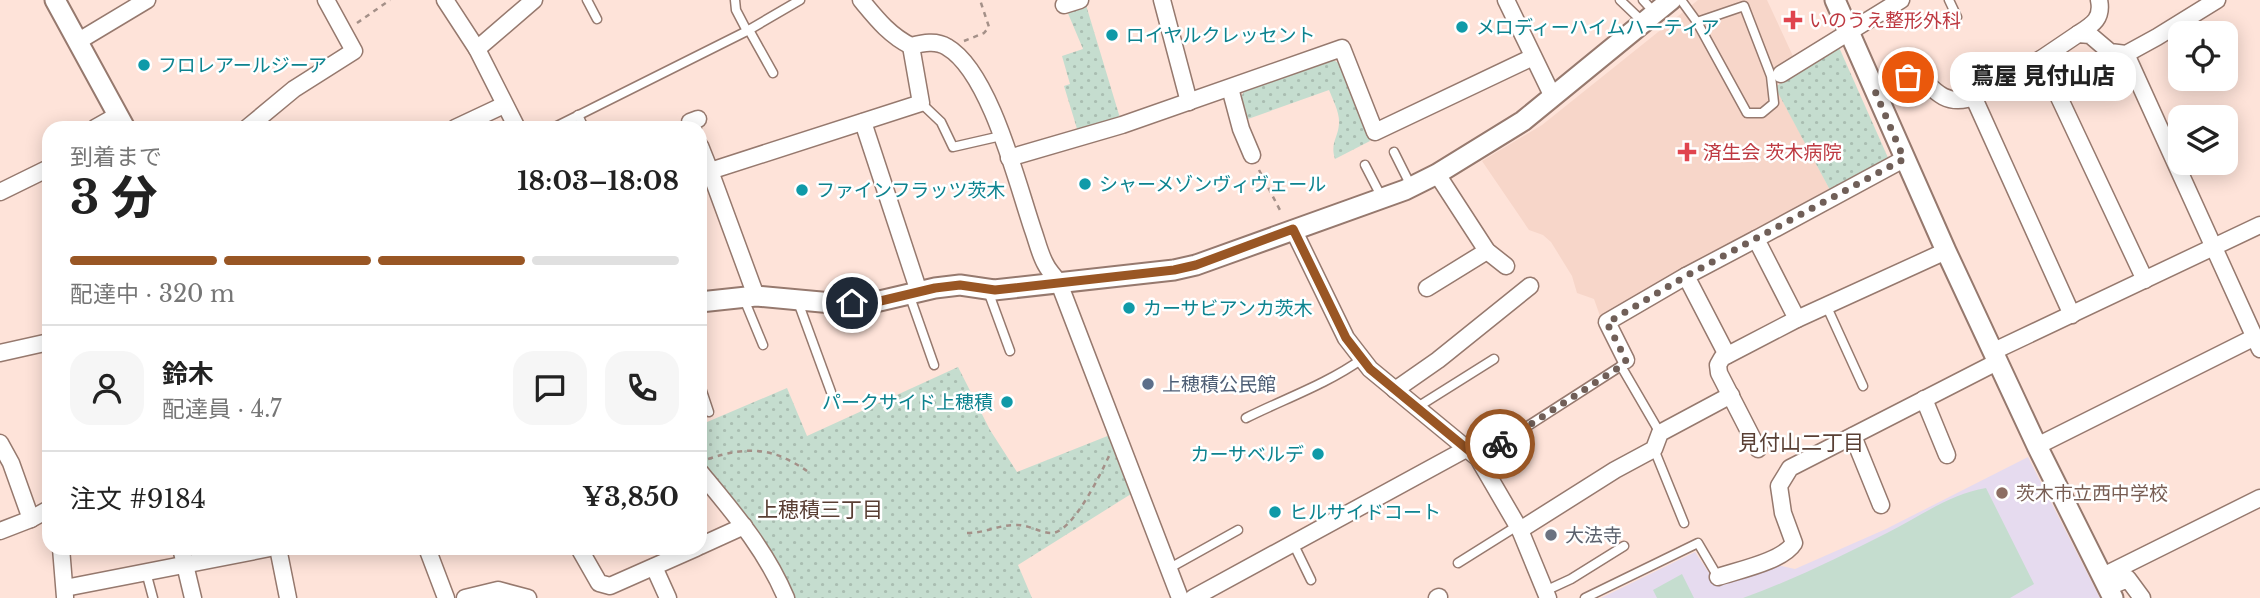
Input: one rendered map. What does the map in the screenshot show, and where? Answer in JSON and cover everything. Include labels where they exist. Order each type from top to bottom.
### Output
[{"type":"street","points":[[55,0],[120,121]]},
{"type":"street","points":[[77,42],[147,0]]},
{"type":"street","points":[[255,121],[293,89],[354,51],[326,0]]},
{"type":"street","points":[[445,0],[477,49],[513,121]]},
{"type":"street","points":[[477,49],[534,0]]},
{"type":"street","points":[[861,0],[893,37],[911,46],[936,43],[947,47],[964,63],[982,90],[1009,158],[1045,264],[1059,283],[1180,598]]},
{"type":"street","points":[[1162,0],[1189,102]]},
{"type":"street","points":[[1506,0],[1553,97]]},
{"type":"street","points":[[707,301],[750,296],[872,303],[960,285],[988,289],[1059,283],[1196,265],[1382,198],[1437,174],[1523,121],[1647,12],[1671,0]]},
{"type":"street","points":[[1835,0],[1946,251],[2037,446],[2108,587]]},
{"type":"street","points":[[1781,74],[1901,0]]},
{"type":"street","points":[[1875,91],[1915,76],[1949,100],[1962,101],[2041,59],[2096,22],[2101,11],[2099,0]]},
{"type":"street","points":[[2078,34],[2090,35],[2110,52],[2126,54],[2206,3]]},
{"type":"street","points":[[710,171],[922,103],[911,46]]},
{"type":"street","points":[[1009,158],[1122,125],[1342,48],[1375,132],[1532,57]]},
{"type":"street","points":[[2037,446],[2257,343],[2126,54]]},
{"type":"street","points":[[2041,59],[2145,280]]},
{"type":"street","points":[[1230,88],[1241,129],[1252,155]]},
{"type":"street","points":[[1973,96],[2072,315]]},
{"type":"street","points":[[470,121],[504,105]]},
{"type":"street","points":[[863,122],[914,293]]},
{"type":"street","points":[[1624,363],[1607,323],[1686,276],[1904,159]]},
{"type":"street","points":[[707,164],[750,296]]},
{"type":"street","points":[[0,192],[42,171]]},
{"type":"street","points":[[1437,174],[1487,251],[1506,265]]},
{"type":"street","points":[[1718,577],[1777,556],[1791,548],[1794,543],[1783,513],[1779,486],[1790,468],[1924,399],[2072,315],[2260,225]]},
{"type":"street","points":[[1293,229],[1346,338],[1370,369],[1473,453],[1518,528],[1546,594]]},
{"type":"street","points":[[1756,239],[1797,318]]},
{"type":"street","points":[[1427,288],[1487,251]]},
{"type":"street","points":[[1758,449],[1718,369],[1719,361],[1797,318],[1946,251]]},
{"type":"street","points":[[1686,276],[1727,355]]},
{"type":"street","points":[[1395,390],[1438,360],[1530,286]]},
{"type":"street","points":[[0,353],[42,344]]},
{"type":"street","points":[[1518,528],[1654,449],[1660,433],[1731,395]]},
{"type":"street","points":[[1924,399],[1947,455]]},
{"type":"street","points":[[1853,436],[1881,505]]},
{"type":"street","points":[[0,443],[11,463],[31,519]]},
{"type":"street","points":[[1193,598],[1293,543],[1473,453]]},
{"type":"street","points":[[707,481],[764,554],[786,598]]},
{"type":"street","points":[[2108,587],[2260,498]]},
{"type":"street","points":[[0,531],[42,513]]},
{"type":"street","points":[[707,543],[744,526]]},
{"type":"street","points":[[62,555],[65,593],[146,572],[235,555]]},
{"type":"street","points":[[183,555],[193,598]]},
{"type":"street","points":[[279,555],[288,598]]},
{"type":"street","points":[[429,555],[446,598]]},
{"type":"street","points":[[583,555],[599,583],[610,586],[680,555]]},
{"type":"street","points":[[654,567],[668,598]]},
{"type":"street","points":[[2108,587],[2128,579],[2142,598]]},
{"type":"street","points":[[465,598],[498,590],[528,598]]},
{"type":"lane","points":[[587,0],[597,19]]},
{"type":"lane","points":[[735,0],[736,10],[773,73]]},
{"type":"lane","points":[[566,121],[748,31],[800,0]]},
{"type":"lane","points":[[1620,0],[1647,12]]},
{"type":"lane","points":[[1681,0],[1697,22],[1747,113],[1762,113],[1774,103],[1771,76],[1744,6],[1697,22]]},
{"type":"lane","points":[[1949,0],[1957,17]]},
{"type":"lane","points":[[922,103],[941,122],[953,147],[1001,136]]},
{"type":"lane","points":[[578,115],[580,121]]},
{"type":"lane","points":[[1394,152],[1411,186]]},
{"type":"lane","points":[[1365,165],[1382,198]]},
{"type":"lane","points":[[988,289],[1010,351]]},
{"type":"lane","points":[[914,293],[934,365]]},
{"type":"lane","points":[[750,296],[763,345]]},
{"type":"lane","points":[[797,300],[831,392]]},
{"type":"lane","points":[[1826,305],[1863,386]]},
{"type":"lane","points":[[1246,418],[1340,374],[1362,359]]},
{"type":"lane","points":[[1416,408],[1493,359]]},
{"type":"lane","points":[[1473,453],[1624,363],[1660,433]]},
{"type":"lane","points":[[707,406],[709,412]]},
{"type":"lane","points":[[1654,449],[1684,523]]},
{"type":"lane","points":[[1458,564],[1518,528]]},
{"type":"lane","points":[[1168,569],[1238,530]]},
{"type":"lane","points":[[1585,598],[1698,542],[1718,577]]},
{"type":"lane","points":[[1293,543],[1311,580]]},
{"type":"lane","points":[[1546,594],[1623,546]]},
{"type":"lane","points":[[146,572],[153,598]]},
{"type":"path","points":[[346,36],[359,21],[390,0]]},
{"type":"path","points":[[947,47],[984,33],[989,27],[980,0]]},
{"type":"path","points":[[1252,155],[1285,220],[1293,229]]},
{"type":"path","points":[[967,533],[983,533],[1016,524],[1053,533],[1065,527],[1093,489],[1111,451],[1120,443]]},
{"type":"path","points":[[707,460],[729,452],[760,450],[776,453],[807,471]]},
{"type":"shaded area","points":[[1698,0],[1767,0],[1798,67],[1775,86],[1831,192],[1600,316],[1594,299],[1577,293],[1572,276],[1551,242],[1543,235],[1529,230],[1482,161],[1542,125]]},
{"type":"shaded area","name":"茨木市立西中学校","points":[[2028,457],[2100,598],[1601,598],[1695,552],[1718,586],[1773,564],[1795,569],[1886,529]]},
{"type":"green space","points":[[1086,5],[1120,118],[1078,132],[1064,86],[1070,84],[1062,56],[1083,49],[1067,11]]},
{"type":"green space","points":[[1838,45],[1889,160],[1831,192],[1775,87]]},
{"type":"green space","points":[[1331,59],[1341,64],[1370,141],[1335,159],[1333,149],[1339,120],[1329,90],[1248,119],[1240,99],[1245,89]]},
{"type":"green space","points":[[958,367],[990,430],[1017,472],[1110,435],[1131,494],[1018,565],[1032,598],[795,598],[754,525],[707,469],[707,422],[787,388],[807,436]]},
{"type":"green space","points":[[1986,488],[2034,584],[2010,598],[1743,598],[1834,559],[1960,495]]},
{"type":"green space","points":[[1682,574],[1694,598],[1657,598],[1653,590]]},
{"type":"way so far","points":[[1500,444],[1621,366],[1626,360],[1607,323],[1686,276],[1904,159],[1875,91],[1908,77]]},
{"type":"place","name":"いのうえ整形外科","points":[[1793,20]]},
{"type":"place","name":"メロディーハイムハーティア","points":[[1462,27]]},
{"type":"place","name":"ロイヤルクレッセント","points":[[1112,35]]},
{"type":"place","name":"フロレアールジーア","points":[[144,65]]},
{"type":"place","name":"蔦屋 見付山店","points":[[1908,77]]},
{"type":"place","name":"済生会 茨木病院","points":[[1687,152]]},
{"type":"place","name":"シャーメゾンヴィヴェール","points":[[1085,184]]},
{"type":"place","name":"ファインフラッツ茨木","points":[[802,190]]},
{"type":"place","name":"カーサビアンカ茨木","points":[[1129,308]]},
{"type":"place","name":"上穂積公民館","points":[[1148,384]]},
{"type":"place","name":"パークサイド上穂積","points":[[1007,402]]},
{"type":"place","name":"カーサベルデ","points":[[1318,454]]},
{"type":"place","name":"茨木市立西中学校","points":[[2002,493]]},
{"type":"place","name":"ヒルサイドコート","points":[[1275,512]]},
{"type":"place","name":"大法寺","points":[[1551,535]]},
{"type":"district","name":"見付山二丁目","points":[[1801,443]]},
{"type":"district","name":"上穂積三丁目","points":[[820,510]]},
{"type":"route","points":[[852,303],[872,303],[960,285],[995,290],[1174,270],[1196,265],[1293,229],[1346,338],[1370,369],[1478,458],[1500,444]]}]
